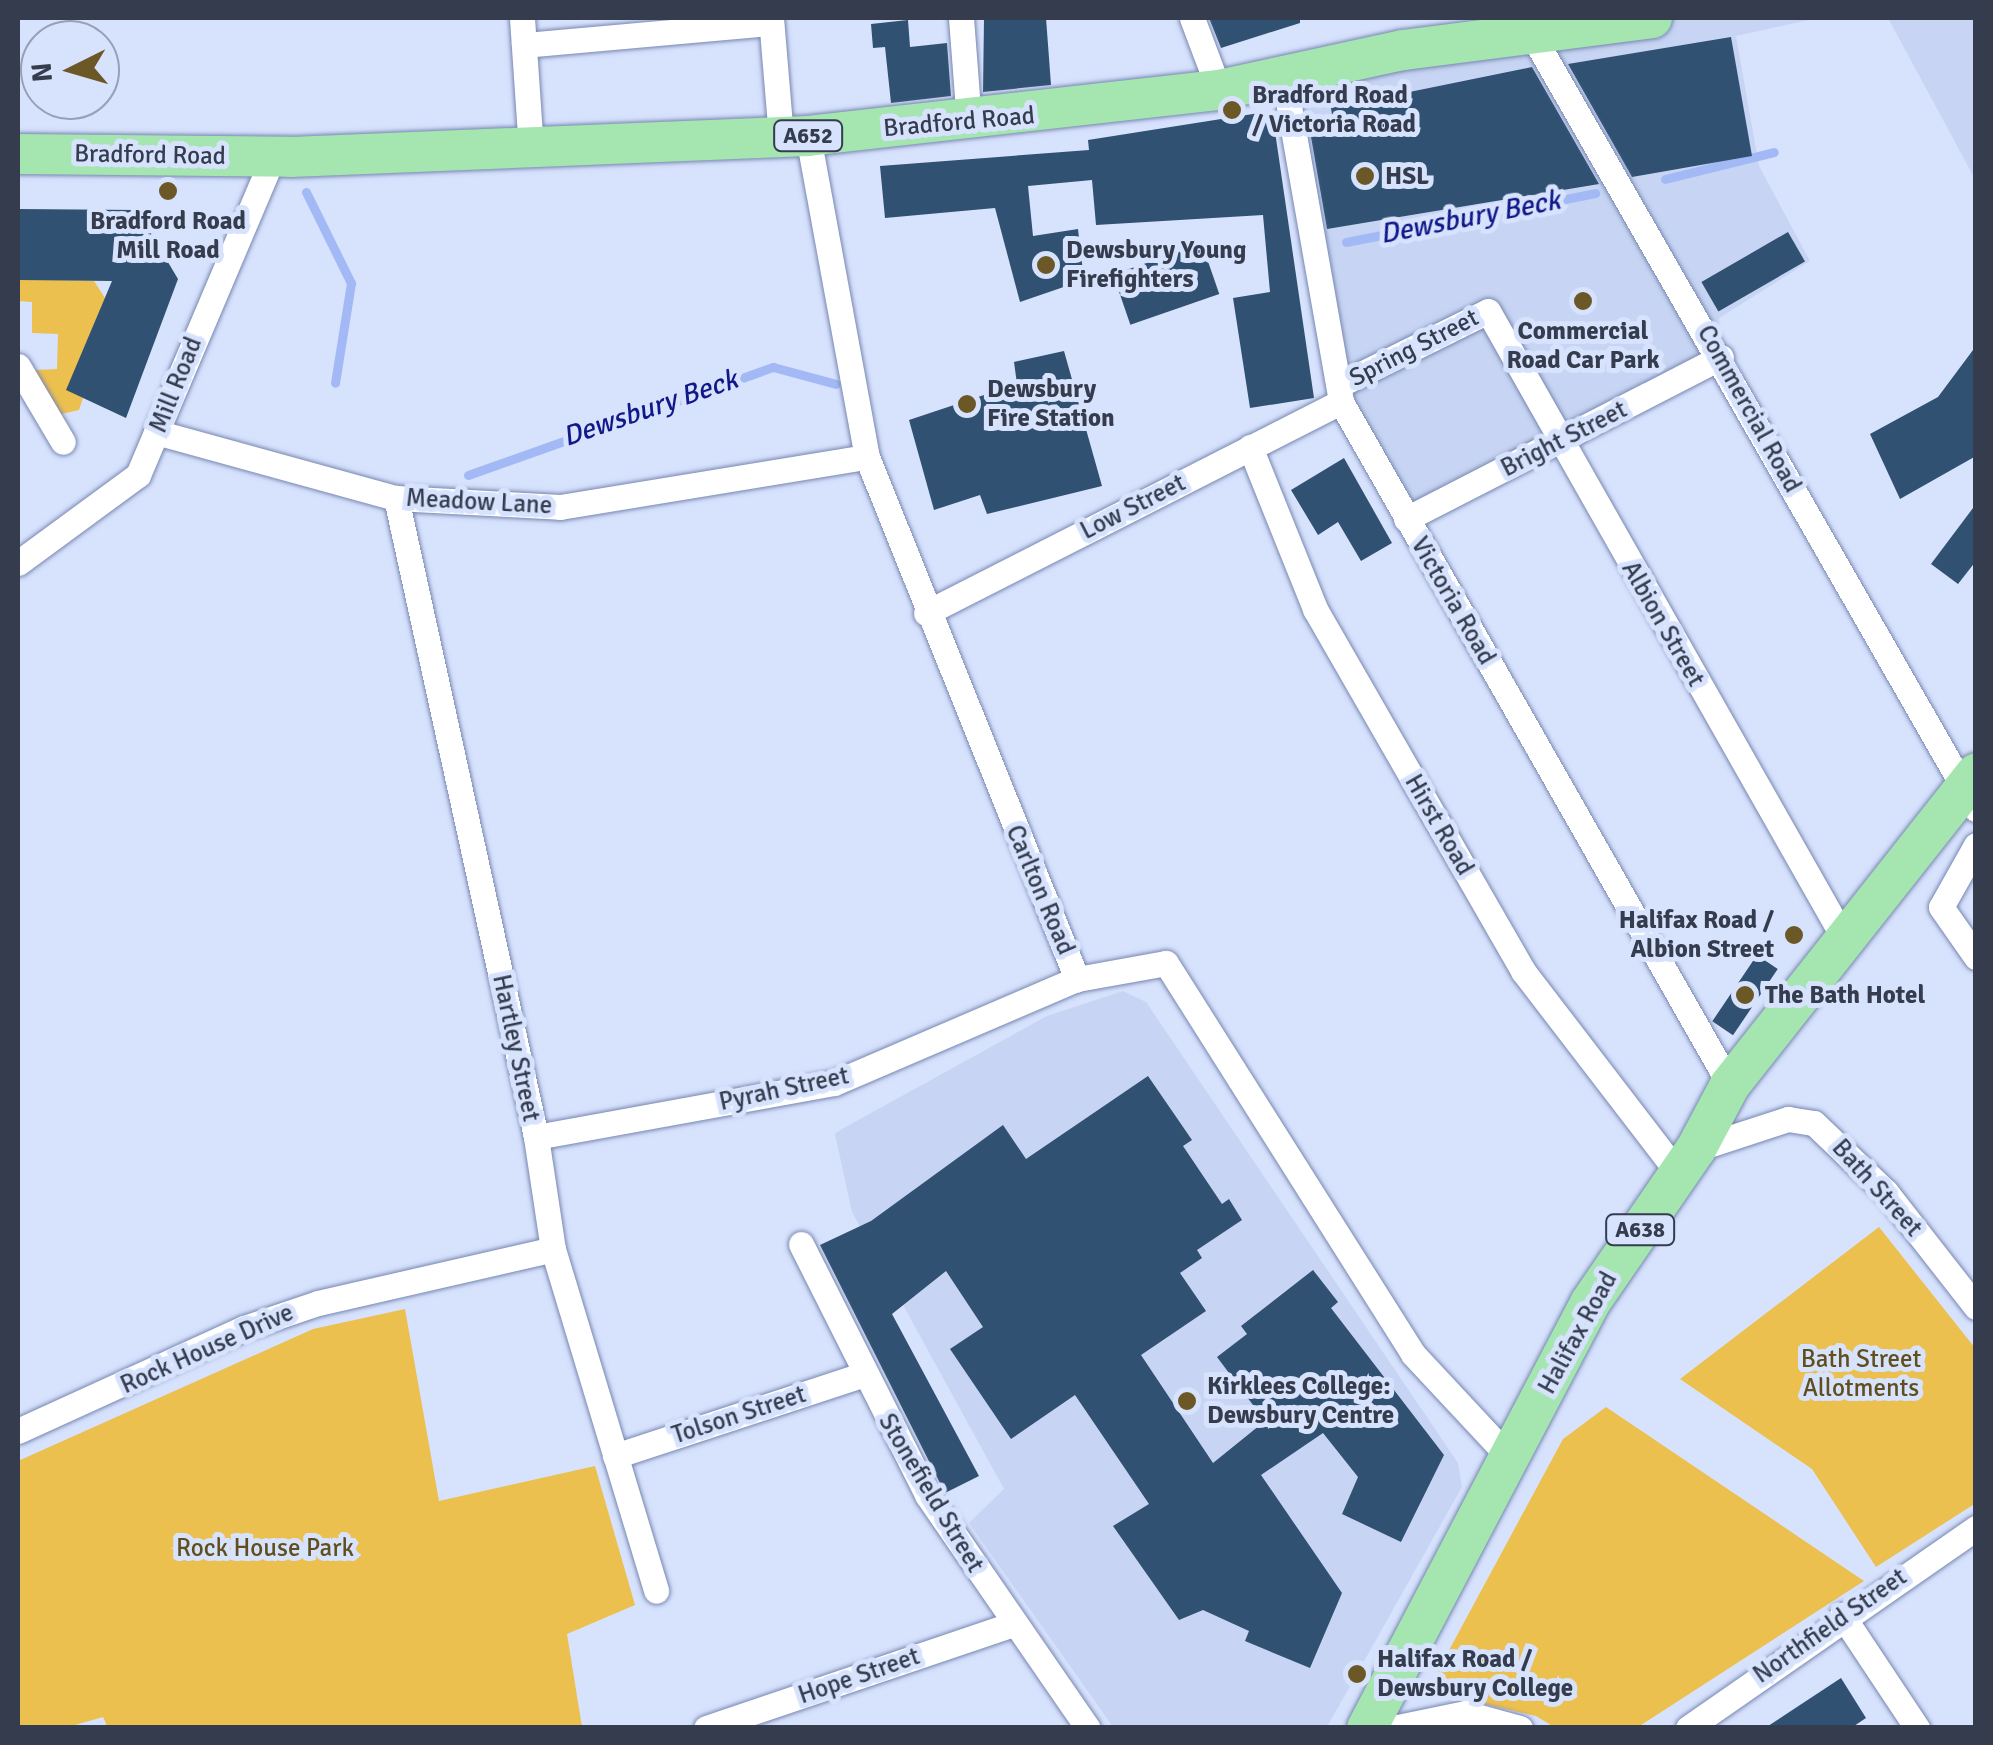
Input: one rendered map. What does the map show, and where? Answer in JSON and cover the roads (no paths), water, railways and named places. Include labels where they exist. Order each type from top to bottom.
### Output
[{"type":"main road","name":"Bradford Road","points":[[18,154],[272,157],[794,137],[969,121],[1219,90],[1530,31],[1652,18]]},
{"type":"main road","name":"Halifax Road","points":[[1367,1728],[1512,1460],[1590,1303],[1687,1162],[1730,1085],[1842,935],[1971,791]]},
{"type":"street","points":[[522,18],[531,150]]},
{"type":"street","points":[[960,18],[969,121]]},
{"type":"street","points":[[1192,18],[1219,90]]},
{"type":"street","points":[[524,45],[771,20]]},
{"type":"street","name":"Carlton Road","points":[[771,20],[867,457],[926,613],[1077,979],[1166,964],[1413,1354],[1512,1460]]},
{"type":"street","name":"Commercial Road","points":[[1530,31],[1971,791]]},
{"type":"street","name":"Victoria Road","points":[[1284,78],[1340,394],[1406,520],[1730,1085]]},
{"type":"street","name":"Mill Road","points":[[18,563],[138,475],[272,157]]},
{"type":"street","name":"Spring Street","points":[[1340,394],[1488,310]]},
{"type":"street","name":"Albion Street","points":[[1488,310],[1559,443],[1842,935]]},
{"type":"street","name":"Bright Street","points":[[1406,520],[1721,357]]},
{"type":"street","points":[[18,366],[64,442]]},
{"type":"street","name":"Low Street","points":[[926,613],[1250,447],[1340,394]]},
{"type":"street","name":"Meadow Lane","points":[[156,432],[396,498],[560,506],[867,457]]},
{"type":"street","name":"Hirst Road","points":[[1250,447],[1315,608],[1524,971],[1687,1162]]},
{"type":"street","name":"Hartley Street","points":[[396,498],[536,1136],[552,1248],[656,1591]]},
{"type":"street","points":[[1976,845],[1941,907],[1976,957]]},
{"type":"street","name":"Pyrah Street","points":[[536,1136],[834,1083],[1077,979]]},
{"type":"street","name":"Bath Street","points":[[1687,1162],[1788,1119],[1814,1124],[1886,1192],[1976,1307]]},
{"type":"street","name":"Stonefield Street","points":[[801,1244],[927,1494],[1088,1728]]},
{"type":"street","name":"Rock House Drive","points":[[18,1432],[244,1328],[552,1248]]},
{"type":"street","name":"Tolson Street","points":[[615,1456],[864,1374]]},
{"type":"street","name":"Northfield Street","points":[[1688,1728],[1842,1614],[1976,1528]]},
{"type":"street","points":[[1842,1614],[1918,1728]]},
{"type":"street","name":"Hope Street","points":[[706,1728],[1013,1624]]},
{"type":"street","points":[[1392,1728],[1465,1712],[1520,1728]]},
{"type":"waterway","name":"Dewsbury Beck","points":[[1665,179],[1774,152]]},
{"type":"waterway","name":"Dewsbury Beck","points":[[306,192],[351,283],[335,383]]},
{"type":"waterway","name":"Dewsbury Beck","points":[[1346,242],[1595,193]]},
{"type":"waterway","name":"Dewsbury Beck","points":[[468,475],[773,367],[836,384]]},
{"type":"place","name":"Bradford Road / Victoria Road","points":[[1232,110]]},
{"type":"place","name":"HSL","points":[[1365,176]]},
{"type":"place","name":"Bradford Road Mill Road","points":[[168,191]]},
{"type":"place","name":"Dewsbury Young Firefighters","points":[[1046,265]]},
{"type":"place","name":"Commercial Road Car Park","points":[[1583,301]]},
{"type":"place","name":"Dewsbury Fire Station","points":[[967,404]]},
{"type":"place","name":"Halifax Road / Albion Street","points":[[1794,935]]},
{"type":"place","name":"The Bath Hotel","points":[[1745,995]]},
{"type":"place","name":"Kirklees College: Dewsbury Centre","points":[[1187,1401]]},
{"type":"place","name":"Halifax Road / Dewsbury College","points":[[1357,1674]]},
{"type":"park label","name":"Bath Street Allotments","points":[[1861,1374]]},
{"type":"park label","name":"Rock House Park","points":[[265,1548]]}]
